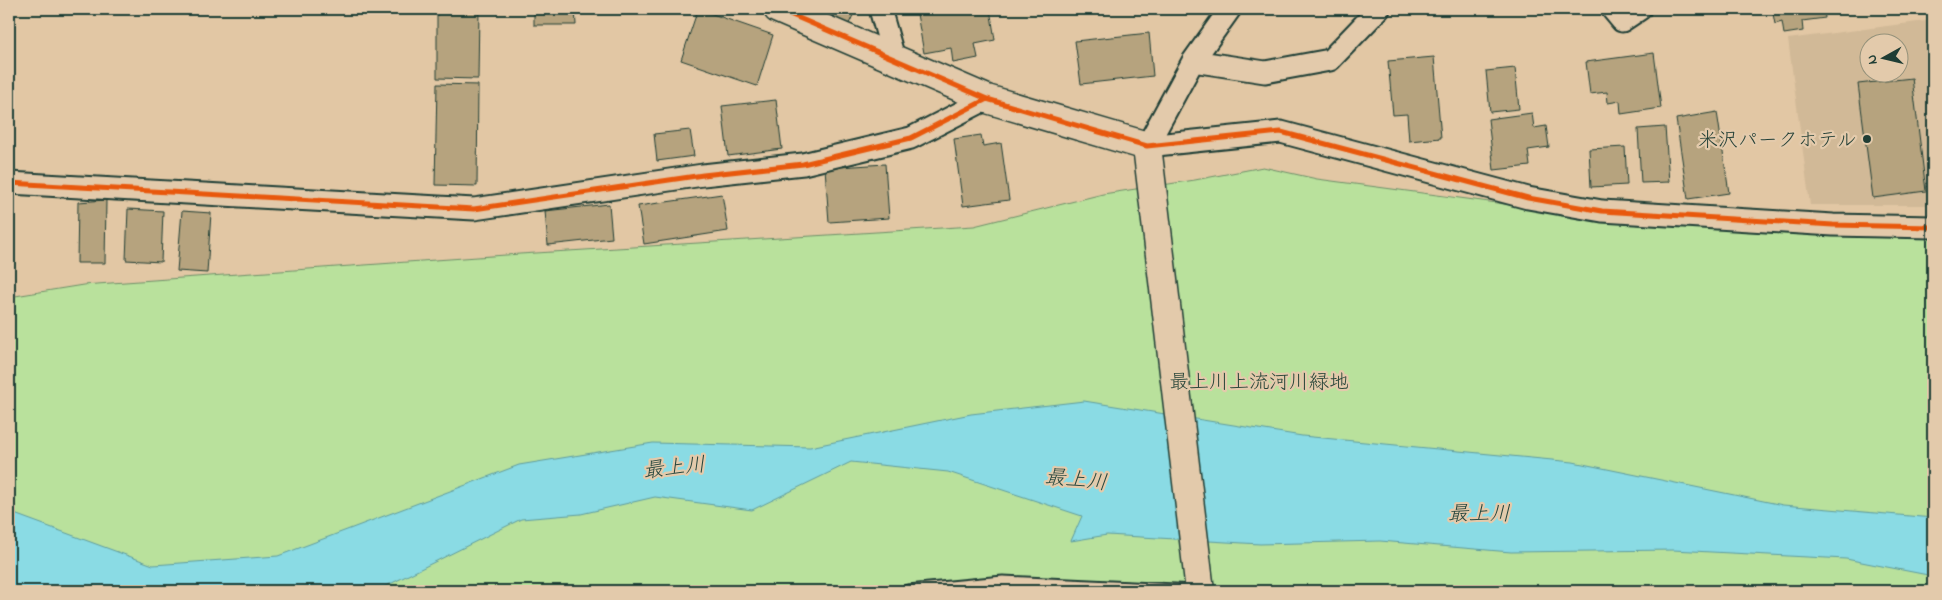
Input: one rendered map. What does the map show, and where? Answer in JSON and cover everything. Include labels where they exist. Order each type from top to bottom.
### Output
[{"type":"street","points":[[778,9],[987,99],[1146,146],[1281,132],[1528,198],[1602,211],[1833,225],[1933,228]]},
{"type":"street","points":[[1198,591],[1155,209],[1146,146],[1193,61],[1230,9]]},
{"type":"street","points":[[1193,61],[1265,72],[1330,60],[1379,9]]},
{"type":"street","points":[[1612,9],[1622,21],[1640,9]]},
{"type":"street","points":[[882,10],[894,58]]},
{"type":"street","points":[[9,183],[474,209],[703,175],[803,164],[910,138],[987,99]]},
{"type":"lane","points":[[908,591],[1003,582],[1198,591]]},
{"type":"shaded area","name":"米沢パークホテル","points":[[1933,20],[1933,205],[1810,205],[1788,39]]},
{"type":"green space","name":"最上川上流河川緑地","points":[[1263,167],[1317,179],[1527,207],[1607,222],[1834,234],[1933,235],[1933,591],[9,591],[9,297],[83,285],[520,254],[974,226],[1103,194],[1195,180]]},
{"type":"water","name":"最上川","points":[[1084,401],[1302,436],[1573,462],[1783,505],[1933,518],[1933,576],[1846,559],[1673,550],[1511,552],[1380,541],[1260,544],[1107,535],[1071,541],[1082,516],[948,472],[851,462],[752,510],[655,497],[581,514],[521,519],[376,591],[9,591],[9,512],[153,565],[278,556],[519,465],[653,443],[810,447],[971,414]]},
{"type":"building","points":[[437,9],[479,9],[478,79],[437,78]]},
{"type":"building","points":[[534,9],[575,9],[576,25],[534,25]]},
{"type":"building","points":[[698,9],[773,35],[757,86],[681,60]]},
{"type":"building","points":[[819,9],[856,9],[846,30],[829,21],[832,15]]},
{"type":"building","points":[[944,9],[990,9],[995,40],[975,44],[978,58],[953,63],[951,48],[924,53],[917,14]]},
{"type":"building","points":[[1772,9],[1824,9],[1825,18],[1802,21],[1803,31],[1784,34],[1782,22],[1775,24]]},
{"type":"building","points":[[1149,33],[1153,76],[1081,84],[1075,41]]},
{"type":"building","points":[[1654,53],[1661,108],[1621,114],[1620,101],[1608,103],[1607,92],[1590,94],[1586,62]]},
{"type":"building","points":[[1434,57],[1441,138],[1409,141],[1407,114],[1393,115],[1388,61]]},
{"type":"building","points":[[1515,68],[1519,109],[1490,112],[1486,71]]},
{"type":"building","name":"米沢パークホテル","points":[[1910,78],[1912,78],[1926,191],[1873,198],[1858,84],[1910,82]]},
{"type":"building","points":[[437,84],[478,85],[477,186],[435,185]]},
{"type":"building","points":[[776,100],[782,149],[728,156],[722,106]]},
{"type":"building","points":[[1717,112],[1729,193],[1688,199],[1676,119]]},
{"type":"building","points":[[1532,113],[1534,128],[1546,126],[1549,147],[1528,150],[1530,166],[1494,170],[1488,119]]},
{"type":"building","points":[[1665,127],[1669,182],[1641,183],[1638,129]]},
{"type":"building","points":[[690,130],[694,156],[657,161],[654,134]]},
{"type":"building","points":[[981,135],[983,146],[1001,143],[1009,200],[963,206],[954,139]]},
{"type":"building","points":[[1625,147],[1627,185],[1591,187],[1589,149]]},
{"type":"building","points":[[885,164],[889,218],[829,222],[825,168]]},
{"type":"building","points":[[722,194],[728,231],[644,244],[638,206]]},
{"type":"building","points":[[106,200],[105,263],[77,263],[78,202]]},
{"type":"building","points":[[609,204],[612,238],[548,245],[545,211]]},
{"type":"building","points":[[128,209],[163,211],[161,262],[126,260]]},
{"type":"building","points":[[182,211],[211,213],[207,273],[177,271]]},
{"type":"cycle path","points":[[778,9],[987,99],[1147,146],[1281,132],[1528,198],[1602,211],[1833,225],[1933,227]]},
{"type":"cycle path","points":[[9,183],[474,209],[703,175],[803,164],[911,138],[987,99]]},
{"type":"place","name":"米沢パークホテル","points":[[1867,139]]}]
